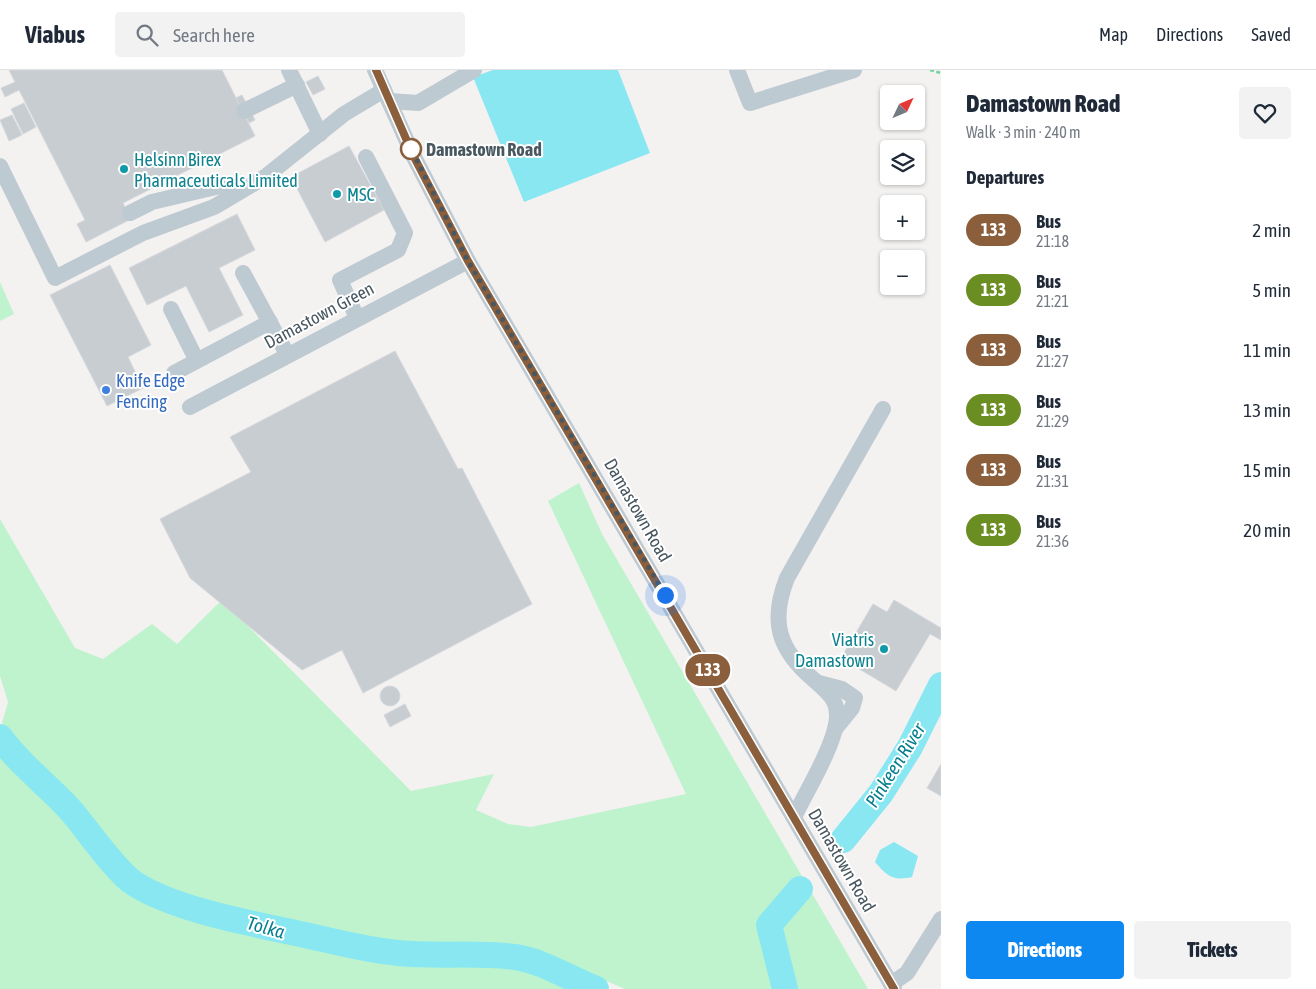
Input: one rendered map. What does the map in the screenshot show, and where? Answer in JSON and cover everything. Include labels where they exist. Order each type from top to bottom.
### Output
[{"type":"street","points":[[289,70],[320,134]]},
{"type":"street","name":"Damastown Road","points":[[376,70],[414,157],[468,261],[893,986]]},
{"type":"street","points":[[0,166],[55,278],[143,233],[214,207],[265,177],[344,114],[387,96],[418,102],[474,70]]},
{"type":"street","points":[[737,70],[750,103],[854,70]]},
{"type":"street","points":[[244,111],[296,85]]},
{"type":"street","points":[[357,318],[340,280],[398,250],[405,233],[366,157]]},
{"type":"street","points":[[130,213],[152,202],[220,186],[239,192]]},
{"type":"street","name":"Damastown Green","points":[[190,408],[287,354],[468,261]]},
{"type":"street","points":[[243,274],[287,354]]},
{"type":"street","points":[[171,309],[196,359]]},
{"type":"street","points":[[174,373],[196,359],[270,322]]},
{"type":"street","points":[[794,817],[834,732],[837,718],[836,706],[830,694],[791,658],[781,638],[777,614],[780,596],[786,578],[883,409]]},
{"type":"street","points":[[893,986],[907,974],[941,919]]},
{"type":"path","points":[[930,70],[941,73]]},
{"type":"green space","points":[[0,282],[14,314],[0,321]]},
{"type":"green space","points":[[579,483],[602,534],[868,989],[625,989],[576,968],[511,946],[423,949],[273,922],[156,888],[132,875],[58,781],[15,751],[6,737],[2,723],[8,702],[0,676],[0,519],[75,648],[103,659],[152,624],[177,644],[222,600],[411,791],[494,774],[476,810],[508,824],[531,827],[686,794],[548,501]]},
{"type":"green space","points":[[0,743],[20,766],[54,798],[124,884],[153,899],[234,927],[376,955],[432,963],[486,960],[518,961],[588,989],[0,989]]},
{"type":"water","points":[[493,70],[618,70],[650,153],[524,202],[473,77]]},
{"type":"water","points":[[894,842],[918,856],[912,877],[891,877],[875,862],[880,850]]},
{"type":"building","name":"Helsinn Birex Pharmaceuticals Limited","points":[[9,70],[222,70],[255,136],[123,203],[131,219],[86,242],[77,224],[85,220],[19,90],[5,97],[1,88],[15,82]]},
{"type":"building","points":[[318,76],[325,89],[313,95],[306,82]]},
{"type":"building","points":[[242,95],[255,120],[249,123],[236,98]]},
{"type":"building","points":[[24,103],[36,127],[23,134],[11,109]]},
{"type":"building","points":[[12,115],[22,135],[9,141],[0,120]]},
{"type":"building","name":"MSC","points":[[349,146],[384,210],[325,242],[291,177]]},
{"type":"building","points":[[237,214],[255,250],[219,268],[243,315],[209,332],[186,286],[147,305],[129,268]]},
{"type":"building","points":[[110,265],[151,345],[128,357],[143,388],[107,406],[50,295]]},
{"type":"building","points":[[395,351],[458,469],[462,468],[532,604],[363,693],[342,650],[302,670],[190,578],[160,519],[251,472],[230,437]]},
{"type":"building","name":"Viatris Damastown","points":[[894,600],[941,628],[941,640],[930,634],[896,691],[841,658],[873,604],[887,612]]},
{"type":"building","points":[[386,686],[394,686],[400,692],[400,700],[394,706],[386,706],[380,700],[380,692]]},
{"type":"building","points":[[405,704],[411,716],[390,727],[384,715]]},
{"type":"building","points":[[941,764],[941,796],[927,788]]},
{"type":"waterway","name":"Pinkeen River","points":[[843,840],[881,793],[910,747],[941,685]]},
{"type":"waterway","name":"Tolka","points":[[0,737],[17,757],[73,813],[128,879],[173,902],[217,916],[374,950],[413,954],[486,955],[525,959],[546,966],[596,989]]},
{"type":"waterway","name":"Pinkeen River","points":[[785,989],[769,925],[800,889]]},
{"type":"bus line","name":"133","points":[[376,70],[414,157],[468,261],[575,440],[894,989]]},
{"type":"place","name":"Damastown Road","points":[[411,149]]},
{"type":"place","name":"Helsinn Birex Pharmaceuticals Limited","points":[[124,169]]},
{"type":"place","name":"MSC","points":[[337,194]]},
{"type":"place","name":"Knife Edge Fencing","points":[[106,390]]},
{"type":"place","name":"Viatris Damastown","points":[[884,649]]},
{"type":"route","points":[[411,149],[408,143],[468,261],[665,595]]}]
